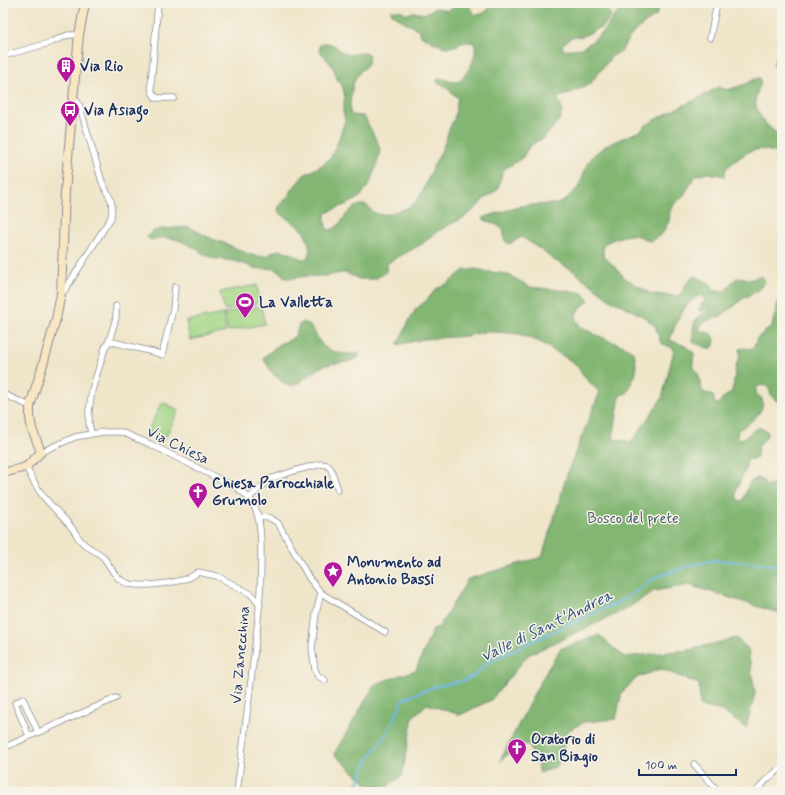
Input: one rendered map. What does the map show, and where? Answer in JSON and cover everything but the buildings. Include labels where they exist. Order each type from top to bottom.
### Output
[{"type":"street","points":[[3,473],[26,467],[41,452],[32,429],[30,406],[56,319],[61,294],[65,192],[79,35],[85,3]]},
{"type":"street","points":[[158,3],[151,85],[152,92],[156,98],[174,98]]},
{"type":"street","points":[[710,38],[717,3]]},
{"type":"street","points":[[3,56],[49,43],[68,35],[79,35]]},
{"type":"street","points":[[61,294],[111,218],[112,206],[111,200],[102,182],[80,107],[77,101],[73,99]]},
{"type":"street","points":[[109,342],[162,355],[173,309],[175,287]]},
{"type":"street","points":[[91,434],[89,411],[92,390],[116,318],[116,306]]},
{"type":"street","points":[[3,394],[30,406]]},
{"type":"street","name":"Via Chiesa","points":[[41,452],[75,437],[103,432],[121,432],[150,444],[238,488],[249,498],[258,516],[260,526],[260,605]]},
{"type":"street","points":[[249,498],[270,479],[321,464],[327,465],[330,469],[338,490]]},
{"type":"street","name":"Via Zanecchina","points":[[26,467],[42,495],[72,528],[80,540],[103,557],[121,580],[135,585],[146,585],[178,581],[189,578],[198,572],[217,576],[251,594],[260,605],[237,792]]},
{"type":"street","points":[[258,516],[270,518],[278,523],[309,578],[321,593],[384,632]]},
{"type":"street","points":[[321,593],[316,613],[312,648],[315,670],[318,676],[325,680]]},
{"type":"street","points":[[3,748],[116,698]]},
{"type":"street","points":[[29,736],[15,703],[23,699],[38,732]]},
{"type":"street","points":[[694,764],[719,792]]},
{"type":"street","points":[[756,792],[766,780],[782,767]]},
{"type":"green space","points":[[462,3],[467,4],[476,15],[486,12],[492,3],[598,3],[611,14],[610,18],[602,27],[583,36],[572,37],[563,44],[564,51],[581,48],[590,43],[604,31],[613,17],[620,11],[623,3],[660,3],[656,16],[632,34],[621,52],[612,56],[590,84],[557,98],[561,105],[562,111],[560,119],[544,138],[528,148],[523,157],[503,170],[497,190],[484,199],[474,210],[463,218],[438,231],[422,244],[391,261],[387,264],[386,272],[375,279],[359,279],[346,273],[325,276],[285,278],[281,273],[272,268],[260,269],[229,260],[212,258],[180,241],[166,238],[152,240],[146,237],[152,232],[161,229],[189,227],[214,240],[251,255],[267,256],[279,250],[288,252],[302,259],[305,259],[308,256],[310,249],[303,231],[278,210],[304,175],[325,163],[331,157],[345,121],[343,111],[345,97],[342,85],[338,81],[333,67],[320,51],[319,46],[322,43],[334,45],[343,53],[364,53],[369,55],[368,64],[359,73],[354,81],[350,112],[352,115],[363,116],[379,145],[380,151],[369,185],[361,196],[354,201],[326,213],[325,220],[328,230],[337,227],[351,210],[361,205],[367,206],[373,212],[382,215],[391,214],[411,206],[424,188],[444,145],[455,116],[458,98],[442,84],[437,82],[437,80],[440,78],[452,82],[460,81],[472,63],[475,48],[474,43],[470,42],[453,47],[445,47],[437,44],[419,34],[419,30],[396,17],[392,14],[391,10],[402,11],[406,14],[414,12],[424,14],[435,8],[447,11]]},
{"type":"green space","points":[[782,53],[782,71],[777,71],[773,64],[778,54]]},
{"type":"green space","name":"Bosco del prete","points":[[760,78],[760,85],[756,96],[757,108],[759,114],[767,125],[782,137],[782,155],[767,150],[752,151],[742,156],[726,168],[725,176],[708,173],[697,175],[684,195],[675,203],[670,211],[669,221],[662,234],[650,241],[634,235],[627,235],[609,241],[603,245],[603,255],[625,278],[651,294],[680,296],[686,284],[696,276],[710,284],[712,290],[718,291],[725,291],[738,278],[745,278],[749,280],[760,276],[763,278],[765,281],[757,291],[742,299],[720,317],[704,322],[700,327],[700,331],[707,332],[715,339],[712,348],[693,342],[693,331],[696,319],[710,309],[699,311],[701,305],[705,301],[704,297],[700,295],[684,309],[680,315],[670,340],[685,346],[694,353],[693,366],[699,376],[702,390],[713,396],[715,404],[718,404],[723,398],[731,393],[736,366],[740,355],[739,349],[753,349],[757,338],[772,326],[778,302],[782,300],[782,399],[777,401],[775,400],[767,386],[758,386],[756,389],[756,393],[762,399],[761,409],[755,418],[738,430],[737,437],[740,439],[744,438],[759,428],[768,432],[759,446],[756,458],[747,460],[744,474],[736,493],[739,501],[743,500],[749,483],[757,478],[763,480],[765,485],[769,486],[775,483],[782,485],[782,614],[689,585],[654,591],[625,610],[528,655],[491,700],[460,715],[427,704],[413,717],[402,776],[379,792],[376,792],[334,754],[375,684],[416,670],[433,629],[439,627],[468,579],[542,557],[569,468],[599,394],[575,364],[538,341],[519,334],[485,332],[466,336],[424,339],[397,345],[412,315],[436,289],[447,284],[464,270],[475,269],[501,273],[511,276],[530,287],[579,292],[585,295],[589,301],[581,307],[577,313],[576,320],[578,323],[594,334],[628,348],[633,352],[635,357],[636,373],[627,393],[620,395],[613,439],[632,442],[662,398],[674,350],[673,348],[661,343],[655,326],[646,318],[612,301],[571,269],[554,260],[522,237],[511,243],[507,243],[504,239],[504,230],[483,219],[485,217],[525,205],[556,204],[565,201],[579,187],[587,164],[590,160],[596,153],[607,145],[640,131],[658,118],[718,87],[727,90]]},
{"type":"green space","points":[[257,285],[260,303],[224,310],[220,292]]},
{"type":"green space","name":"La Valletta","points":[[261,306],[265,324],[228,331],[224,313]]},
{"type":"green space","points":[[223,314],[226,332],[190,340],[186,321]]},
{"type":"green space","points":[[304,322],[311,327],[320,342],[326,348],[347,354],[360,354],[359,357],[351,361],[323,366],[302,381],[288,386],[273,374],[263,358],[279,344],[290,340],[295,336],[299,325]]},
{"type":"green space","points":[[162,402],[179,410],[164,440],[147,432]]},
{"type":"green space","points":[[599,635],[624,657],[689,650],[736,638],[748,649],[755,694],[746,728],[722,711],[700,706],[699,684],[661,669],[638,677],[622,692],[616,719],[584,722],[567,731],[562,754],[557,766],[540,773],[529,745],[521,743],[500,761],[539,684],[560,649]]},
{"type":"waterway","name":"Valle di Sant'Andrea","points":[[345,792],[357,785],[368,759],[389,730],[403,699],[436,686],[463,681],[475,675],[487,663],[625,599],[656,577],[692,565],[715,560],[782,566]]},
{"type":"place","name":"Via Rio","points":[[66,83]]},
{"type":"place","name":"Via Asiago","points":[[70,127]]},
{"type":"place","name":"La Valletta","points":[[245,319]]},
{"type":"place","name":"Chiesa Parrocchiale Grumolo","points":[[198,509]]},
{"type":"place","name":"Monumento ad Antonio Bassi","points":[[333,588]]},
{"type":"place","name":"Oratorio di San Biagio","points":[[517,765]]}]
